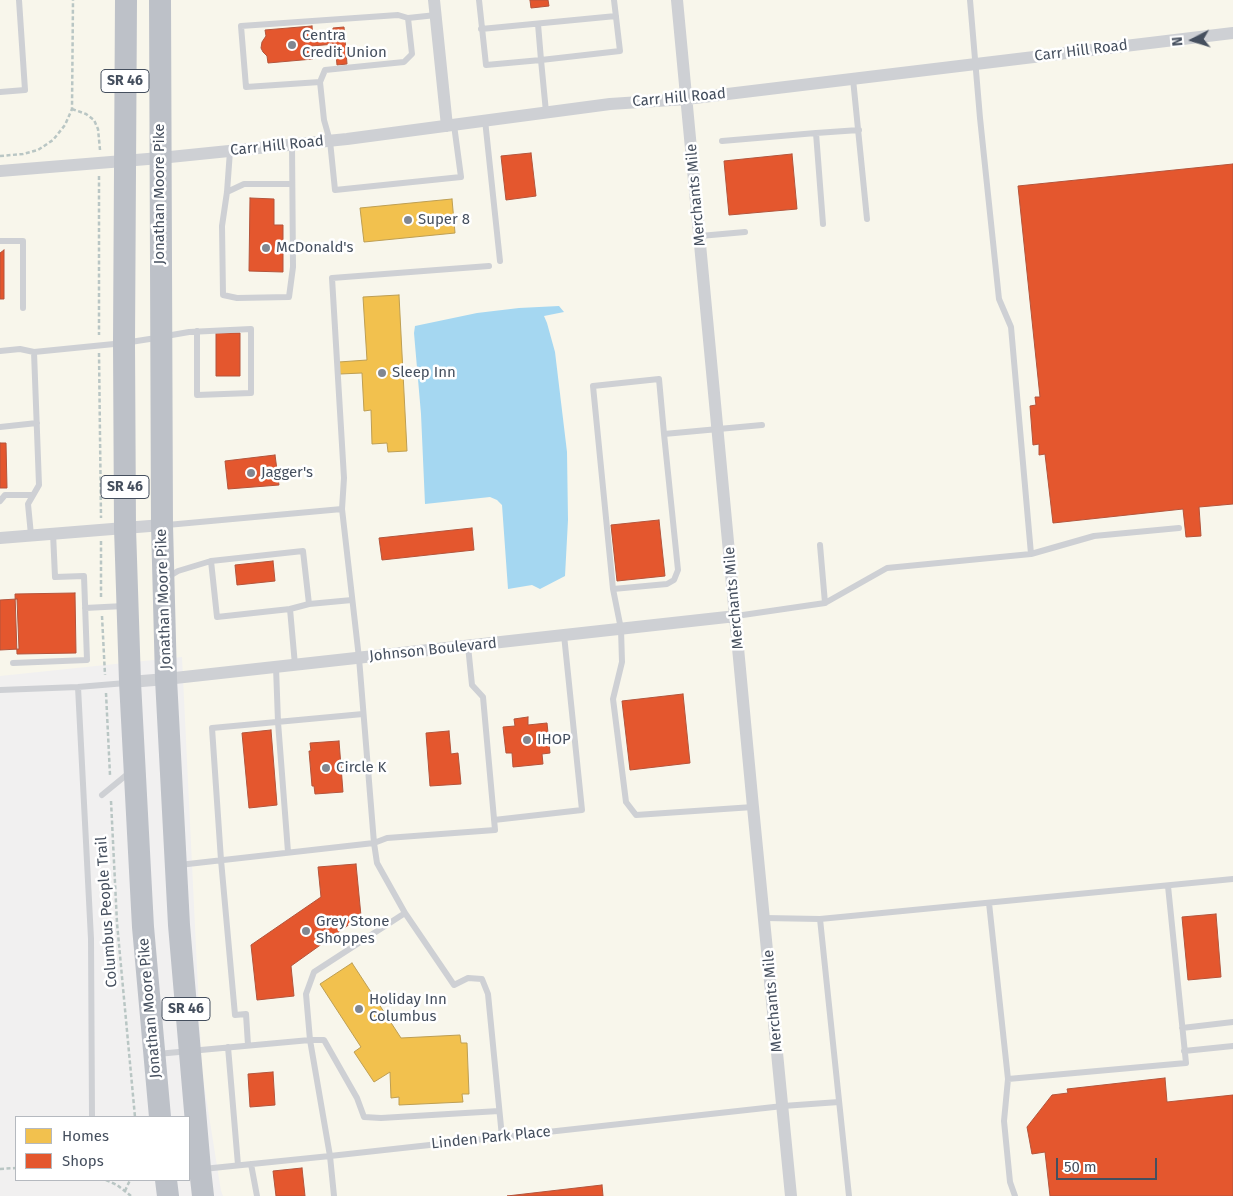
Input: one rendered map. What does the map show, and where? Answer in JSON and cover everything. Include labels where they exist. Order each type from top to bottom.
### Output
[{"type":"highway","name":"Jonathan Moore Pike","points":[[126,0],[124,161],[125,528],[130,682],[143,926],[160,1116]]},
{"type":"highway","name":"Jonathan Moore Pike","points":[[160,0],[162,525],[166,679],[178,925],[204,1196]]},
{"type":"highway","points":[[166,1181],[168,1196]]},
{"type":"street","points":[[434,0],[451,125]]},
{"type":"street","name":"Merchants Mile","points":[[677,0],[791,1196]]},
{"type":"street","name":"Carr Hill Road","points":[[0,171],[160,158],[330,141],[610,104],[686,98],[853,79],[1233,33]]},
{"type":"street","points":[[0,538],[162,525]]},
{"type":"street","name":"Johnson Boulevard","points":[[130,682],[736,616]]},
{"type":"lane","points":[[0,92],[26,90],[19,0]]},
{"type":"lane","points":[[478,0],[486,65],[620,51],[614,0]]},
{"type":"lane","points":[[970,0],[980,118],[1000,299],[1011,328],[1031,554]]},
{"type":"lane","points":[[320,82],[246,87],[241,26],[398,15],[408,18],[436,15]]},
{"type":"lane","points":[[481,29],[616,16]]},
{"type":"lane","points":[[408,18],[412,54],[404,62],[325,70],[320,82],[324,120],[330,141],[335,190],[461,177],[451,125]]},
{"type":"lane","points":[[538,24],[546,112]]},
{"type":"lane","points":[[853,79],[867,219]]},
{"type":"lane","points":[[485,120],[500,261]]},
{"type":"lane","points":[[722,142],[816,132],[859,130]]},
{"type":"lane","points":[[816,132],[823,224]]},
{"type":"lane","points":[[230,151],[222,226],[224,295],[237,298],[289,297],[293,267],[292,145]]},
{"type":"lane","points":[[227,192],[244,184],[292,184]]},
{"type":"lane","points":[[700,236],[745,232]]},
{"type":"lane","points":[[0,241],[23,241],[23,308]]},
{"type":"lane","points":[[489,266],[332,278],[344,478],[342,509],[359,658],[377,864],[405,913],[454,985],[468,978],[482,980],[488,994],[502,1137]]},
{"type":"lane","points":[[0,351],[20,349],[34,352],[124,343],[197,331],[251,330],[251,393],[196,395],[197,331]]},
{"type":"lane","points":[[31,535],[28,504],[39,485],[34,352]]},
{"type":"lane","points":[[613,589],[667,584],[674,580],[678,570],[659,379],[593,386],[613,589],[621,629],[622,662],[613,699],[626,802],[636,815],[753,807]]},
{"type":"lane","points":[[0,427],[37,423]]},
{"type":"lane","points":[[664,434],[762,425]]},
{"type":"lane","points":[[0,501],[5,495],[34,495]]},
{"type":"lane","points":[[162,525],[342,509]]},
{"type":"lane","points":[[736,616],[825,603],[886,568],[1031,554],[1094,536],[1179,528]]},
{"type":"lane","points":[[13,663],[87,660],[84,576],[55,577],[53,534]]},
{"type":"lane","points":[[820,545],[825,603]]},
{"type":"lane","points":[[163,579],[178,571],[211,560],[303,550],[308,604]]},
{"type":"lane","points":[[211,560],[217,616],[290,609],[308,604],[352,600]]},
{"type":"lane","points":[[85,608],[128,605]]},
{"type":"lane","points":[[290,609],[295,665]]},
{"type":"lane","points":[[494,820],[582,810],[564,635]]},
{"type":"lane","points":[[176,865],[374,843],[388,838],[495,830],[483,697],[472,685],[468,646]]},
{"type":"lane","points":[[276,667],[278,722],[288,852]]},
{"type":"lane","points":[[0,690],[78,687],[130,682]]},
{"type":"lane","points":[[78,687],[90,939],[92,1116]]},
{"type":"lane","points":[[248,1045],[246,1014],[235,1015],[212,728],[363,714]]},
{"type":"lane","points":[[102,795],[134,768]]},
{"type":"lane","points":[[765,918],[820,919],[1233,880]]},
{"type":"lane","points":[[1008,1079],[1186,1063],[1168,886]]},
{"type":"lane","points":[[989,903],[1008,1079],[1004,1121],[1010,1182],[1015,1196]]},
{"type":"lane","points":[[334,1196],[330,1156],[310,1040],[306,994],[314,972],[405,913]]},
{"type":"lane","points":[[820,919],[849,1196]]},
{"type":"lane","points":[[1182,1028],[1233,1022]]},
{"type":"lane","points":[[154,1054],[324,1040],[357,1098],[364,1117],[381,1118],[499,1111]]},
{"type":"lane","points":[[1184,1051],[1233,1046]]},
{"type":"lane","points":[[228,1047],[238,1165]]},
{"type":"lane","name":"Linden Park Place","points":[[200,1169],[782,1106],[839,1102]]},
{"type":"lane","points":[[251,1164],[257,1196]]},
{"type":"path","points":[[0,156],[24,154],[38,150],[52,140],[66,125],[72,109],[73,0]]},
{"type":"path","points":[[72,109],[86,114],[94,120],[100,142]]},
{"type":"path","points":[[98,193],[99,336]]},
{"type":"path","points":[[99,356],[101,514]]},
{"type":"path","points":[[101,548],[101,594]]},
{"type":"path","points":[[102,622],[105,669]]},
{"type":"path","name":"Columbus People Trail","points":[[107,704],[118,923],[135,1116]]},
{"type":"path","points":[[0,1169],[15,1168]]},
{"type":"path","points":[[108,1181],[131,1196]]},
{"type":"path","points":[[125,1191],[130,1181]]},
{"type":"shaded area","points":[[0,0],[1233,0],[1233,1196],[223,1196],[202,1072],[182,657],[0,676]]},
{"type":"water","points":[[559,306],[564,312],[544,316],[555,352],[567,452],[568,520],[565,576],[540,589],[532,585],[508,589],[502,505],[490,497],[425,504],[415,326],[477,313]]},
{"type":"building: Homes","name":"Super 8","points":[[452,199],[455,233],[364,242],[360,208]]},
{"type":"building: Homes","name":"Sleep Inn","points":[[399,295],[407,451],[388,452],[387,443],[372,444],[371,410],[364,411],[362,373],[340,374],[339,362],[367,360],[363,297]]},
{"type":"building: Homes","name":"Holiday Inn Columbus","points":[[352,963],[401,1038],[460,1035],[461,1043],[467,1043],[469,1094],[462,1094],[463,1102],[399,1105],[399,1097],[391,1098],[390,1072],[374,1082],[354,1052],[361,1047],[320,984]]},
{"type":"building: Shops","points":[[530,0],[548,0],[549,6],[531,8]]},
{"type":"building: Shops","name":"Centra Credit Union","points":[[312,26],[313,38],[333,36],[333,28],[344,27],[347,64],[337,65],[335,44],[312,46],[313,59],[268,63],[267,56],[261,48],[266,36],[265,30]]},
{"type":"building: Shops","points":[[531,153],[536,196],[506,200],[501,156]]},
{"type":"building: Shops","points":[[792,154],[797,209],[729,215],[724,161]]},
{"type":"building: Shops","points":[[1233,164],[1233,504],[1199,507],[1201,536],[1186,537],[1183,509],[1053,523],[1045,454],[1039,455],[1039,444],[1033,445],[1030,406],[1036,405],[1035,397],[1040,397],[1018,186]]},
{"type":"building: Shops","name":"McDonald's","points":[[250,198],[274,199],[274,225],[283,225],[283,272],[249,271]]},
{"type":"building: Shops","points":[[4,250],[4,299],[0,299],[0,253]]},
{"type":"building: Shops","points":[[216,333],[240,333],[240,376],[216,376]]},
{"type":"building: Shops","points":[[0,443],[6,443],[7,488],[0,488]]},
{"type":"building: Shops","name":"Jagger's","points":[[275,455],[279,485],[228,489],[225,461]]},
{"type":"building: Shops","points":[[659,520],[665,576],[617,581],[611,525]]},
{"type":"building: Shops","points":[[472,528],[474,550],[382,560],[379,538]]},
{"type":"building: Shops","points":[[273,561],[275,581],[237,585],[235,565]]},
{"type":"building: Shops","points":[[75,593],[76,653],[17,654],[15,594]]},
{"type":"building: Shops","points":[[17,599],[19,649],[0,650],[0,600]]},
{"type":"building: Shops","points":[[683,694],[690,763],[630,770],[622,701]]},
{"type":"building: Shops","name":"IHOP","points":[[528,717],[528,725],[547,723],[550,753],[542,754],[543,764],[513,767],[512,753],[506,753],[503,727],[515,726],[514,719]]},
{"type":"building: Shops","points":[[271,730],[277,805],[249,808],[242,733]]},
{"type":"building: Shops","points":[[449,731],[451,754],[458,753],[461,784],[430,786],[426,733]]},
{"type":"building: Shops","name":"Circle K","points":[[339,741],[343,792],[315,794],[314,786],[312,786],[310,743]]},
{"type":"building: Shops","name":"Grey Stone Shoppes","points":[[356,864],[361,916],[291,966],[294,996],[257,1000],[251,945],[321,897],[318,867]]},
{"type":"building: Shops","points":[[1216,914],[1221,977],[1188,980],[1182,917]]},
{"type":"building: Shops","points":[[273,1072],[275,1105],[250,1107],[248,1074]]},
{"type":"building: Shops","points":[[1165,1078],[1167,1102],[1233,1095],[1233,1196],[1050,1196],[1045,1152],[1032,1154],[1027,1127],[1052,1095],[1068,1093],[1067,1089]]},
{"type":"building: Shops","points":[[302,1168],[305,1196],[276,1196],[273,1171]]},
{"type":"building: Shops","points":[[602,1185],[603,1196],[507,1196]]},
{"type":"place","name":"Centra Credit Union","points":[[292,45]]},
{"type":"place","name":"Super 8","points":[[408,220]]},
{"type":"place","name":"McDonald's","points":[[266,248]]},
{"type":"place","name":"Sleep Inn","points":[[382,373]]},
{"type":"place","name":"Jagger's","points":[[251,473]]},
{"type":"place","name":"IHOP","points":[[527,740]]},
{"type":"place","name":"Circle K","points":[[326,768]]},
{"type":"place","name":"Grey Stone Shoppes","points":[[306,931]]},
{"type":"place","name":"Holiday Inn Columbus","points":[[359,1009]]}]
